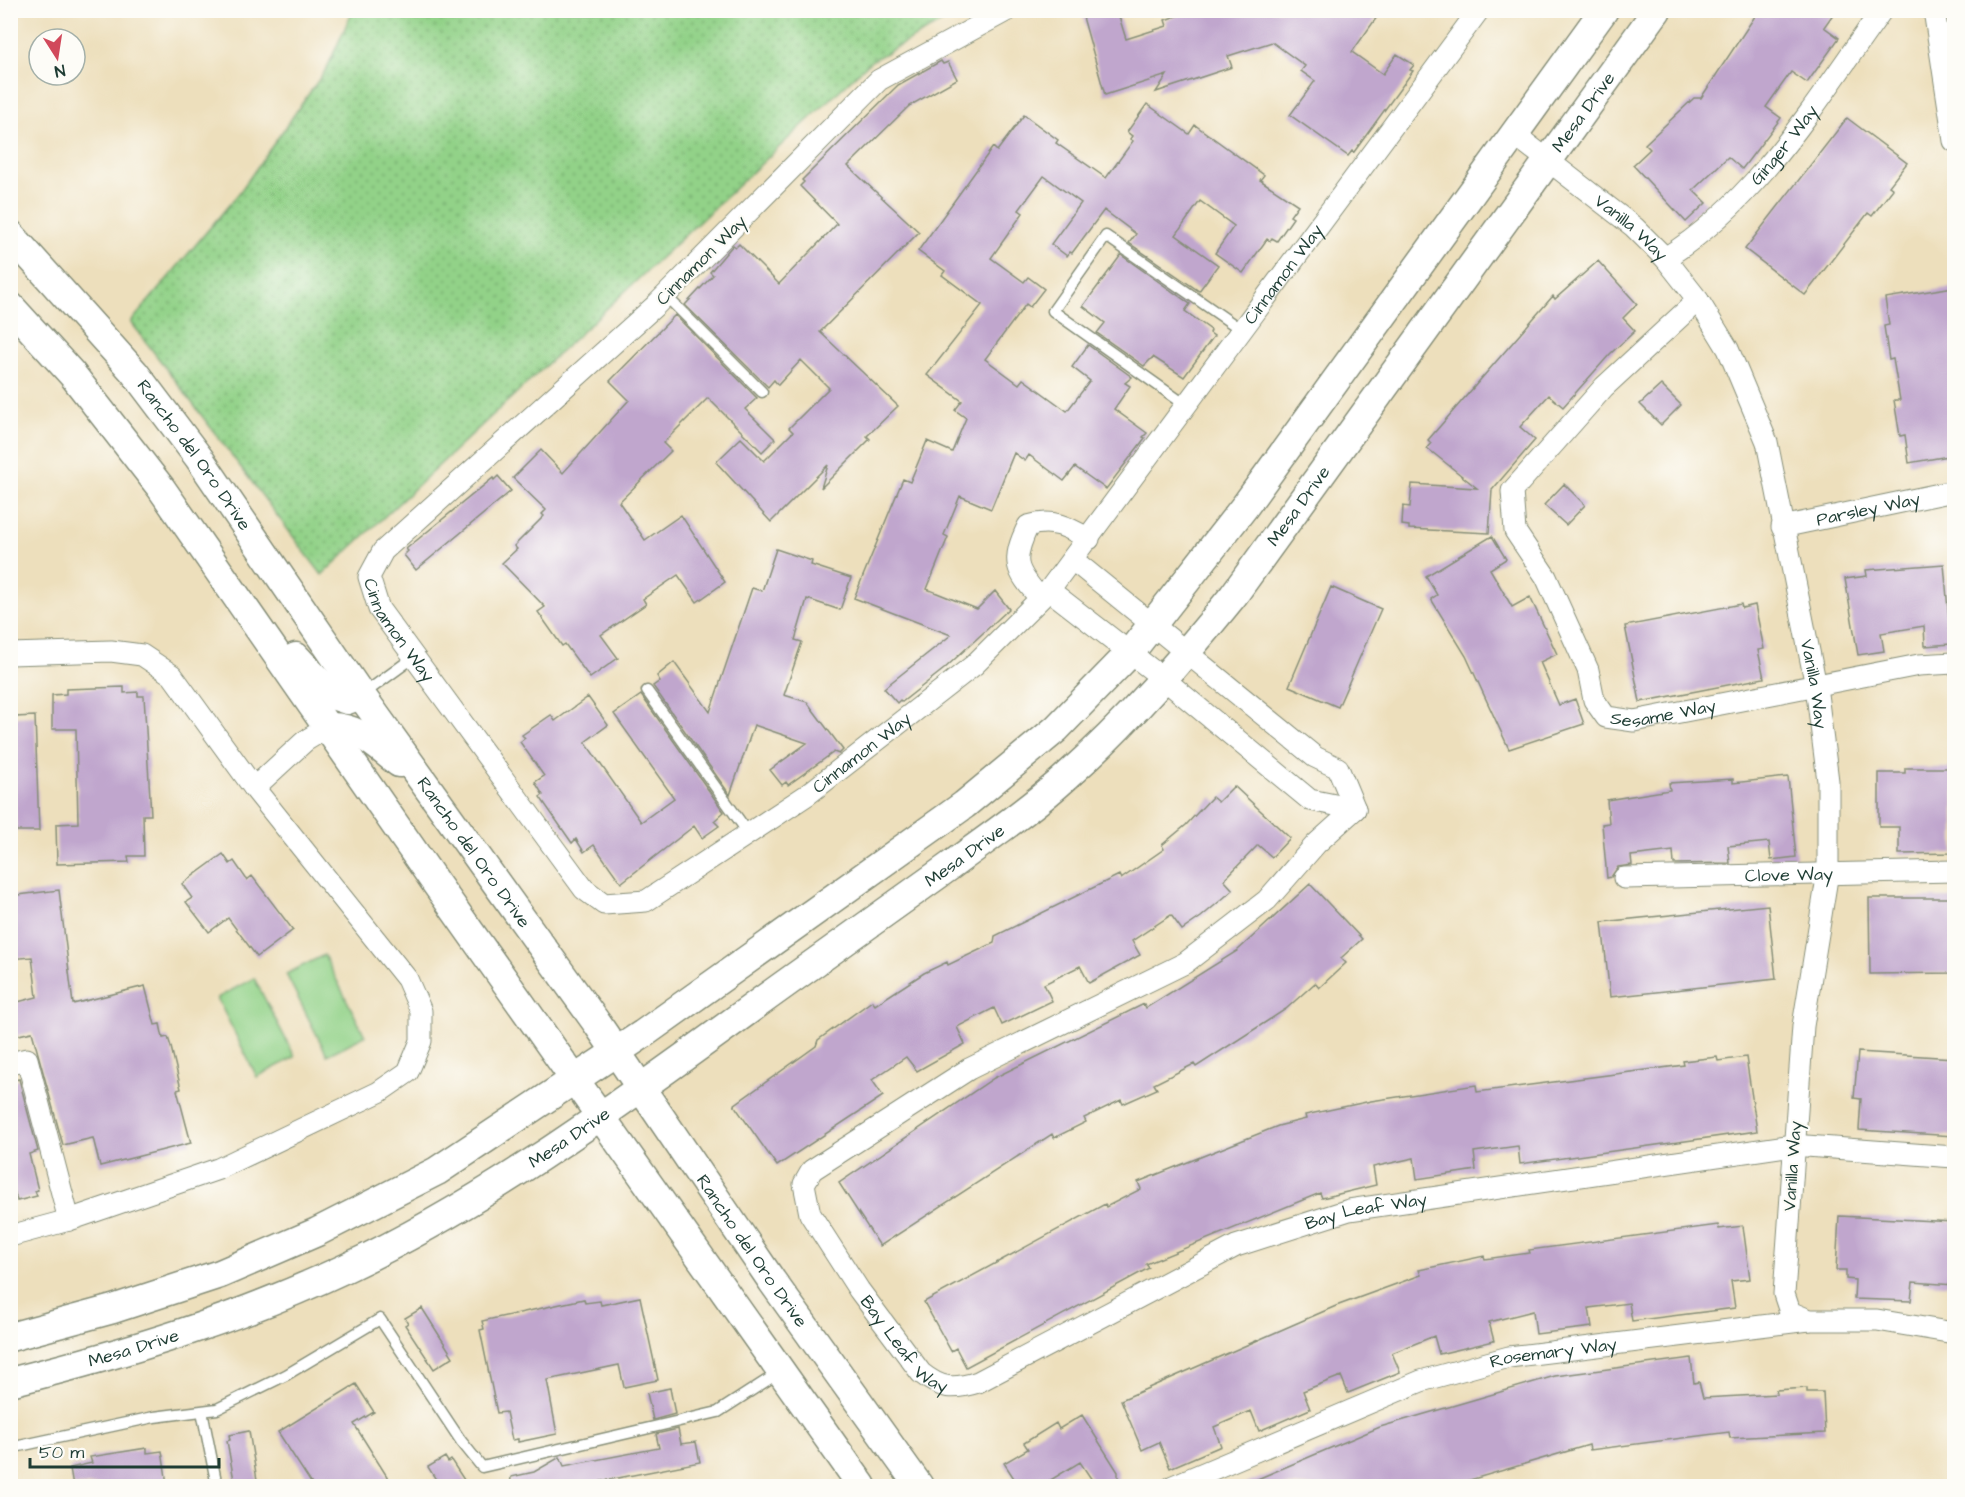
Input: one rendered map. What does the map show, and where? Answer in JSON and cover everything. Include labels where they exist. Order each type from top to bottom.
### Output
[{"type":"main road","points":[[10,1337],[112,1309],[220,1274],[317,1232],[437,1171],[576,1080],[964,805],[1056,729],[1130,653],[1245,506],[1604,10]]},
{"type":"main road","name":"Mesa Drive","points":[[10,1382],[124,1353],[245,1312],[348,1268],[445,1216],[602,1115],[1000,829],[1065,778],[1129,718],[1165,680],[1233,597],[1657,10]]},
{"type":"main road","name":"Rancho del Oro Drive","points":[[10,234],[134,372],[199,458],[361,695],[616,1052],[772,1281],[919,1486]]},
{"type":"main road","points":[[10,306],[72,374],[161,488],[862,1486]]},
{"type":"main road","points":[[227,583],[335,696],[347,700],[361,695]]},
{"type":"main road","points":[[328,727],[342,727],[364,735],[428,788]]},
{"type":"street","name":"Cinnamon Way","points":[[1008,10],[879,80],[666,296],[383,551],[369,577],[379,609],[584,890],[604,904],[646,901],[807,795],[974,665],[1045,594],[1188,406],[1479,10]]},
{"type":"street","name":"Ginger Way","points":[[1665,258],[1694,240],[1766,168],[1882,10]]},
{"type":"street","points":[[1934,10],[1954,141]]},
{"type":"street","name":"Vanilla Way","points":[[1514,134],[1549,158],[1634,227],[1665,258],[1698,300],[1728,349],[1767,442],[1782,527],[1816,686],[1828,781],[1828,872],[1803,1026],[1784,1294],[1790,1312],[1809,1320]]},
{"type":"street","name":"Sesame Way","points":[[1698,300],[1604,387],[1512,491],[1511,503],[1515,531],[1546,577],[1588,670],[1594,700],[1606,717],[1635,721],[1919,665],[1954,663]]},
{"type":"street","name":"Parsley Way","points":[[1782,527],[1954,491]]},
{"type":"street","points":[[1089,539],[1064,525],[1041,522],[1028,526],[1018,548],[1017,563],[1022,578],[1130,653],[1310,800],[1355,809]]},
{"type":"street","points":[[1073,560],[1315,757],[1338,768],[1355,809]]},
{"type":"street","points":[[10,654],[111,651],[142,655],[172,675],[254,788],[407,979],[421,1011],[421,1041],[408,1072],[379,1092],[218,1169],[69,1220],[10,1236]]},
{"type":"street","points":[[254,788],[304,741],[328,727]]},
{"type":"street","name":"Bay Leaf Way","points":[[1355,809],[1316,844],[1267,900],[1185,963],[969,1069],[812,1170],[804,1184],[810,1214],[859,1290],[921,1373],[934,1383],[957,1388],[978,1382],[1236,1246],[1349,1210],[1793,1145],[1954,1156]]},
{"type":"street","name":"Clove Way","points":[[1624,878],[1954,871]]},
{"type":"street","points":[[10,1063],[27,1059],[69,1220]]},
{"type":"street","name":"Rosemary Way","points":[[1173,1486],[1421,1381],[1498,1360],[1809,1320],[1877,1320],[1954,1334]]},
{"type":"lane","points":[[1188,406],[1053,311],[1106,236],[1243,331]]},
{"type":"lane","points":[[666,296],[762,392]]},
{"type":"lane","points":[[361,695],[414,657]]},
{"type":"lane","points":[[647,691],[749,834]]},
{"type":"lane","points":[[10,1448],[154,1417],[217,1409],[286,1375],[380,1319],[461,1441],[482,1467],[718,1412],[780,1372]]},
{"type":"lane","points":[[202,1411],[217,1486]]},
{"type":"green space","points":[[353,10],[963,11],[871,61],[322,575],[131,322],[239,193],[327,68]]},
{"type":"green space","points":[[324,955],[365,1036],[327,1055],[286,974]]},
{"type":"green space","points":[[254,978],[295,1057],[257,1077],[217,998]]},
{"type":"building","points":[[1081,10],[1117,10],[1126,39],[1167,26],[1165,20],[1193,10],[1382,10],[1352,52],[1383,74],[1397,54],[1414,65],[1410,70],[1413,71],[1354,152],[1352,151],[1348,156],[1290,115],[1315,81],[1301,71],[1305,66],[1272,42],[1228,56],[1232,67],[1156,92],[1167,75],[1105,95]]},
{"type":"building","points":[[1759,10],[1836,10],[1824,27],[1839,38],[1807,83],[1791,72],[1766,107],[1781,118],[1742,169],[1728,157],[1693,190],[1706,203],[1686,222],[1633,165],[1650,149],[1645,144],[1694,98],[1701,98]]},
{"type":"building","points":[[941,61],[943,64],[948,62],[957,79],[909,106],[848,166],[919,232],[820,332],[898,406],[867,436],[870,439],[821,488],[828,465],[771,522],[716,462],[741,438],[764,461],[793,432],[789,428],[829,388],[801,360],[778,385],[774,380],[768,387],[685,305],[713,275],[710,272],[733,245],[736,247],[739,244],[779,284],[837,224],[800,186],[804,182],[802,180],[898,85]]},
{"type":"building","points":[[1147,104],[1189,134],[1195,125],[1264,175],[1260,180],[1298,205],[1290,216],[1293,218],[1277,241],[1272,238],[1270,241],[1267,239],[1243,273],[1215,253],[1234,226],[1200,201],[1176,235],[1218,265],[1199,291],[1129,243],[1136,234],[1104,210],[1072,253],[1070,252],[1067,256],[1051,244],[1081,203],[1044,176],[1019,210],[1023,213],[991,258],[1024,282],[1028,277],[1044,289],[1030,307],[1026,304],[985,359],[1019,384],[1023,379],[1067,411],[1090,381],[1072,367],[1088,345],[1132,377],[1125,383],[1130,386],[1114,409],[1147,433],[1106,489],[1075,467],[1064,481],[1029,455],[1025,461],[1014,453],[991,509],[960,496],[944,535],[948,537],[927,589],[977,609],[995,591],[1009,609],[944,669],[902,702],[900,700],[897,703],[884,688],[951,635],[854,598],[903,479],[910,482],[927,441],[952,452],[966,418],[955,410],[962,401],[927,375],[982,305],[942,275],[945,271],[918,251],[993,147],[997,151],[1024,115],[1058,140],[1056,143],[1106,178],[1133,141],[1130,139],[1132,136],[1127,132]]},
{"type":"building","points":[[1847,118],[1907,163],[1889,186],[1893,189],[1872,216],[1868,213],[1805,295],[1745,249]]},
{"type":"building","points":[[1121,255],[1190,304],[1185,311],[1211,330],[1210,333],[1214,336],[1184,377],[1153,357],[1144,366],[1097,333],[1105,323],[1083,306]]},
{"type":"building","points":[[1598,261],[1637,304],[1623,318],[1635,331],[1610,354],[1563,407],[1549,395],[1520,427],[1535,440],[1492,490],[1489,533],[1409,529],[1409,526],[1402,525],[1403,506],[1410,507],[1412,484],[1477,488],[1427,448],[1431,443],[1428,440],[1553,296],[1555,299]]},
{"type":"building","points":[[1954,287],[1954,455],[1909,463],[1905,435],[1900,436],[1894,400],[1900,400],[1893,359],[1889,360],[1884,326],[1889,325],[1885,298]]},
{"type":"building","points":[[675,315],[757,398],[745,409],[775,439],[762,452],[708,398],[663,443],[671,451],[619,502],[645,540],[681,515],[725,582],[697,602],[678,575],[643,599],[646,604],[601,635],[618,658],[590,678],[565,644],[562,646],[538,612],[545,607],[502,563],[517,549],[514,546],[544,516],[542,514],[546,510],[513,478],[541,450],[563,473],[629,400],[610,381]]},
{"type":"building","points":[[1661,385],[1681,405],[1661,425],[1640,404]]},
{"type":"building","points":[[498,476],[511,491],[416,570],[404,555],[408,551],[406,549]]},
{"type":"building","points":[[1564,484],[1585,505],[1566,525],[1544,505]]},
{"type":"building","points":[[1492,536],[1506,559],[1490,569],[1512,607],[1530,597],[1557,654],[1540,662],[1559,705],[1575,699],[1584,724],[1509,749],[1466,656],[1431,599],[1437,595],[1426,576]]},
{"type":"building","points":[[776,549],[812,561],[811,565],[851,578],[840,610],[807,599],[795,640],[802,642],[784,695],[807,702],[843,750],[839,754],[834,752],[788,785],[786,782],[782,785],[770,770],[807,743],[754,725],[730,795],[653,686],[660,681],[657,676],[674,662],[710,712],[752,588],[762,591]]},
{"type":"building","points":[[1944,564],[1951,644],[1925,646],[1924,626],[1881,633],[1884,651],[1858,655],[1845,579],[1867,576],[1866,570]]},
{"type":"building","points":[[1331,587],[1381,609],[1338,707],[1289,686]]},
{"type":"building","points":[[1741,604],[1742,608],[1755,605],[1764,649],[1758,650],[1764,678],[1640,702],[1625,626]]},
{"type":"building","points":[[124,687],[124,693],[138,692],[138,696],[144,696],[151,815],[143,815],[144,856],[128,856],[129,862],[57,864],[56,824],[78,823],[76,729],[52,729],[52,695],[66,694],[66,689]]},
{"type":"building","points":[[641,695],[724,812],[714,821],[719,826],[702,838],[694,826],[621,883],[594,845],[584,852],[576,839],[572,843],[540,797],[543,795],[535,782],[544,776],[520,742],[525,738],[522,735],[551,715],[555,721],[588,697],[608,725],[585,742],[641,822],[674,798],[614,714]]},
{"type":"building","points":[[35,716],[39,831],[16,831],[12,722],[15,722],[15,717]]},
{"type":"building","points":[[1905,768],[1954,768],[1954,853],[1899,854],[1899,827],[1879,827],[1879,773],[1905,773]]},
{"type":"building","points":[[1788,777],[1796,857],[1771,860],[1769,842],[1728,846],[1730,863],[1674,864],[1673,851],[1631,856],[1632,865],[1618,867],[1611,877],[1607,878],[1602,824],[1609,823],[1607,800],[1670,790],[1669,783],[1733,779],[1733,783]]},
{"type":"building","points":[[1234,786],[1290,838],[1272,857],[1258,845],[1224,880],[1233,890],[1201,917],[1182,930],[1171,915],[1132,941],[1140,955],[1089,983],[1080,966],[1044,984],[1052,1001],[1002,1025],[994,1008],[957,1027],[965,1044],[917,1071],[906,1057],[872,1080],[883,1096],[777,1166],[734,1105],[816,1046],[818,1040],[872,1001],[875,1005],[924,973],[947,962],[948,965],[994,943],[995,936],[1119,875],[1121,879],[1164,849],[1162,845],[1186,825],[1212,797],[1218,802]]},
{"type":"building","points":[[223,854],[230,864],[234,861],[247,880],[252,876],[293,930],[257,957],[228,918],[209,932],[186,902],[192,898],[182,884]]},
{"type":"building","points":[[1310,884],[1362,939],[1341,958],[1346,963],[1319,988],[1315,983],[1286,1009],[1196,1067],[1194,1064],[1154,1084],[1157,1089],[1123,1104],[1121,1100],[1084,1118],[1086,1122],[1054,1138],[1052,1134],[880,1246],[839,1183],[994,1078],[1144,1004],[1146,1008],[1237,951]]},
{"type":"building","points":[[59,890],[73,1004],[145,986],[155,1025],[160,1024],[163,1038],[168,1037],[171,1047],[181,1089],[177,1090],[191,1143],[100,1166],[93,1138],[63,1145],[32,1032],[10,1037],[10,1004],[37,997],[32,957],[10,959],[10,896]]},
{"type":"building","points":[[1869,898],[1954,898],[1954,973],[1870,974]]},
{"type":"building","points":[[1768,905],[1776,979],[1610,997],[1602,922]]},
{"type":"building","points":[[1858,1052],[1954,1058],[1954,1136],[1859,1130],[1861,1099],[1854,1098]]},
{"type":"building","points":[[1717,1057],[1718,1061],[1746,1057],[1757,1131],[1520,1164],[1518,1146],[1474,1152],[1476,1170],[1417,1179],[1414,1158],[1373,1167],[1376,1185],[1322,1198],[1320,1193],[1146,1264],[1149,1268],[966,1367],[956,1348],[951,1351],[924,1302],[1105,1204],[1106,1207],[1141,1189],[1138,1182],[1278,1126],[1306,1119],[1305,1115],[1371,1101],[1476,1085],[1477,1092],[1684,1065],[1683,1061]]},
{"type":"building","points":[[19,1079],[38,1151],[29,1154],[38,1190],[35,1191],[37,1196],[17,1201],[10,1175],[10,1081]]},
{"type":"building","points":[[1839,1216],[1954,1222],[1954,1285],[1913,1282],[1911,1301],[1854,1299],[1855,1280],[1846,1279],[1846,1270],[1836,1270]]},
{"type":"building","points":[[1718,1225],[1719,1229],[1743,1226],[1750,1279],[1731,1281],[1735,1308],[1632,1321],[1629,1303],[1589,1308],[1592,1327],[1536,1334],[1533,1311],[1489,1322],[1494,1341],[1439,1354],[1434,1336],[1392,1353],[1400,1372],[1348,1393],[1341,1376],[1303,1391],[1310,1409],[1259,1431],[1251,1411],[1214,1427],[1221,1446],[1170,1468],[1159,1442],[1142,1450],[1121,1400],[1336,1306],[1421,1275],[1419,1270],[1484,1256],[1485,1259],[1530,1253],[1529,1250]]},
{"type":"building","points":[[640,1297],[658,1380],[624,1387],[619,1365],[547,1380],[557,1434],[518,1442],[518,1439],[512,1440],[506,1412],[497,1413],[480,1330],[484,1329],[482,1321],[584,1299],[585,1303],[600,1301],[601,1305]]},
{"type":"building","points":[[422,1308],[453,1357],[434,1369],[405,1325],[408,1323],[405,1318]]},
{"type":"building","points":[[1691,1358],[1694,1383],[1699,1382],[1703,1398],[1777,1394],[1776,1390],[1807,1388],[1807,1392],[1823,1392],[1825,1433],[1730,1438],[1729,1432],[1590,1450],[1589,1445],[1463,1482],[1464,1486],[1241,1486],[1380,1427],[1555,1376]]},
{"type":"building","points":[[356,1384],[374,1412],[354,1424],[393,1486],[313,1486],[278,1432]]},
{"type":"building","points":[[670,1388],[675,1414],[653,1420],[647,1393]]},
{"type":"building","points":[[1082,1415],[1118,1472],[1118,1480],[1109,1486],[1096,1486],[1080,1462],[1041,1486],[1019,1486],[1004,1463],[1028,1449],[1024,1443],[1056,1423],[1059,1429]]},
{"type":"building","points":[[678,1429],[681,1444],[696,1442],[700,1462],[577,1486],[510,1486],[511,1477],[534,1472],[560,1457],[564,1466],[659,1448],[656,1434]]},
{"type":"building","points":[[249,1431],[258,1486],[235,1486],[227,1441],[230,1440],[229,1435]]},
{"type":"building","points":[[147,1448],[147,1453],[162,1451],[167,1484],[73,1486],[70,1468],[92,1463],[90,1457]]},
{"type":"building","points":[[445,1457],[448,1462],[451,1460],[468,1486],[440,1486],[428,1467]]}]
